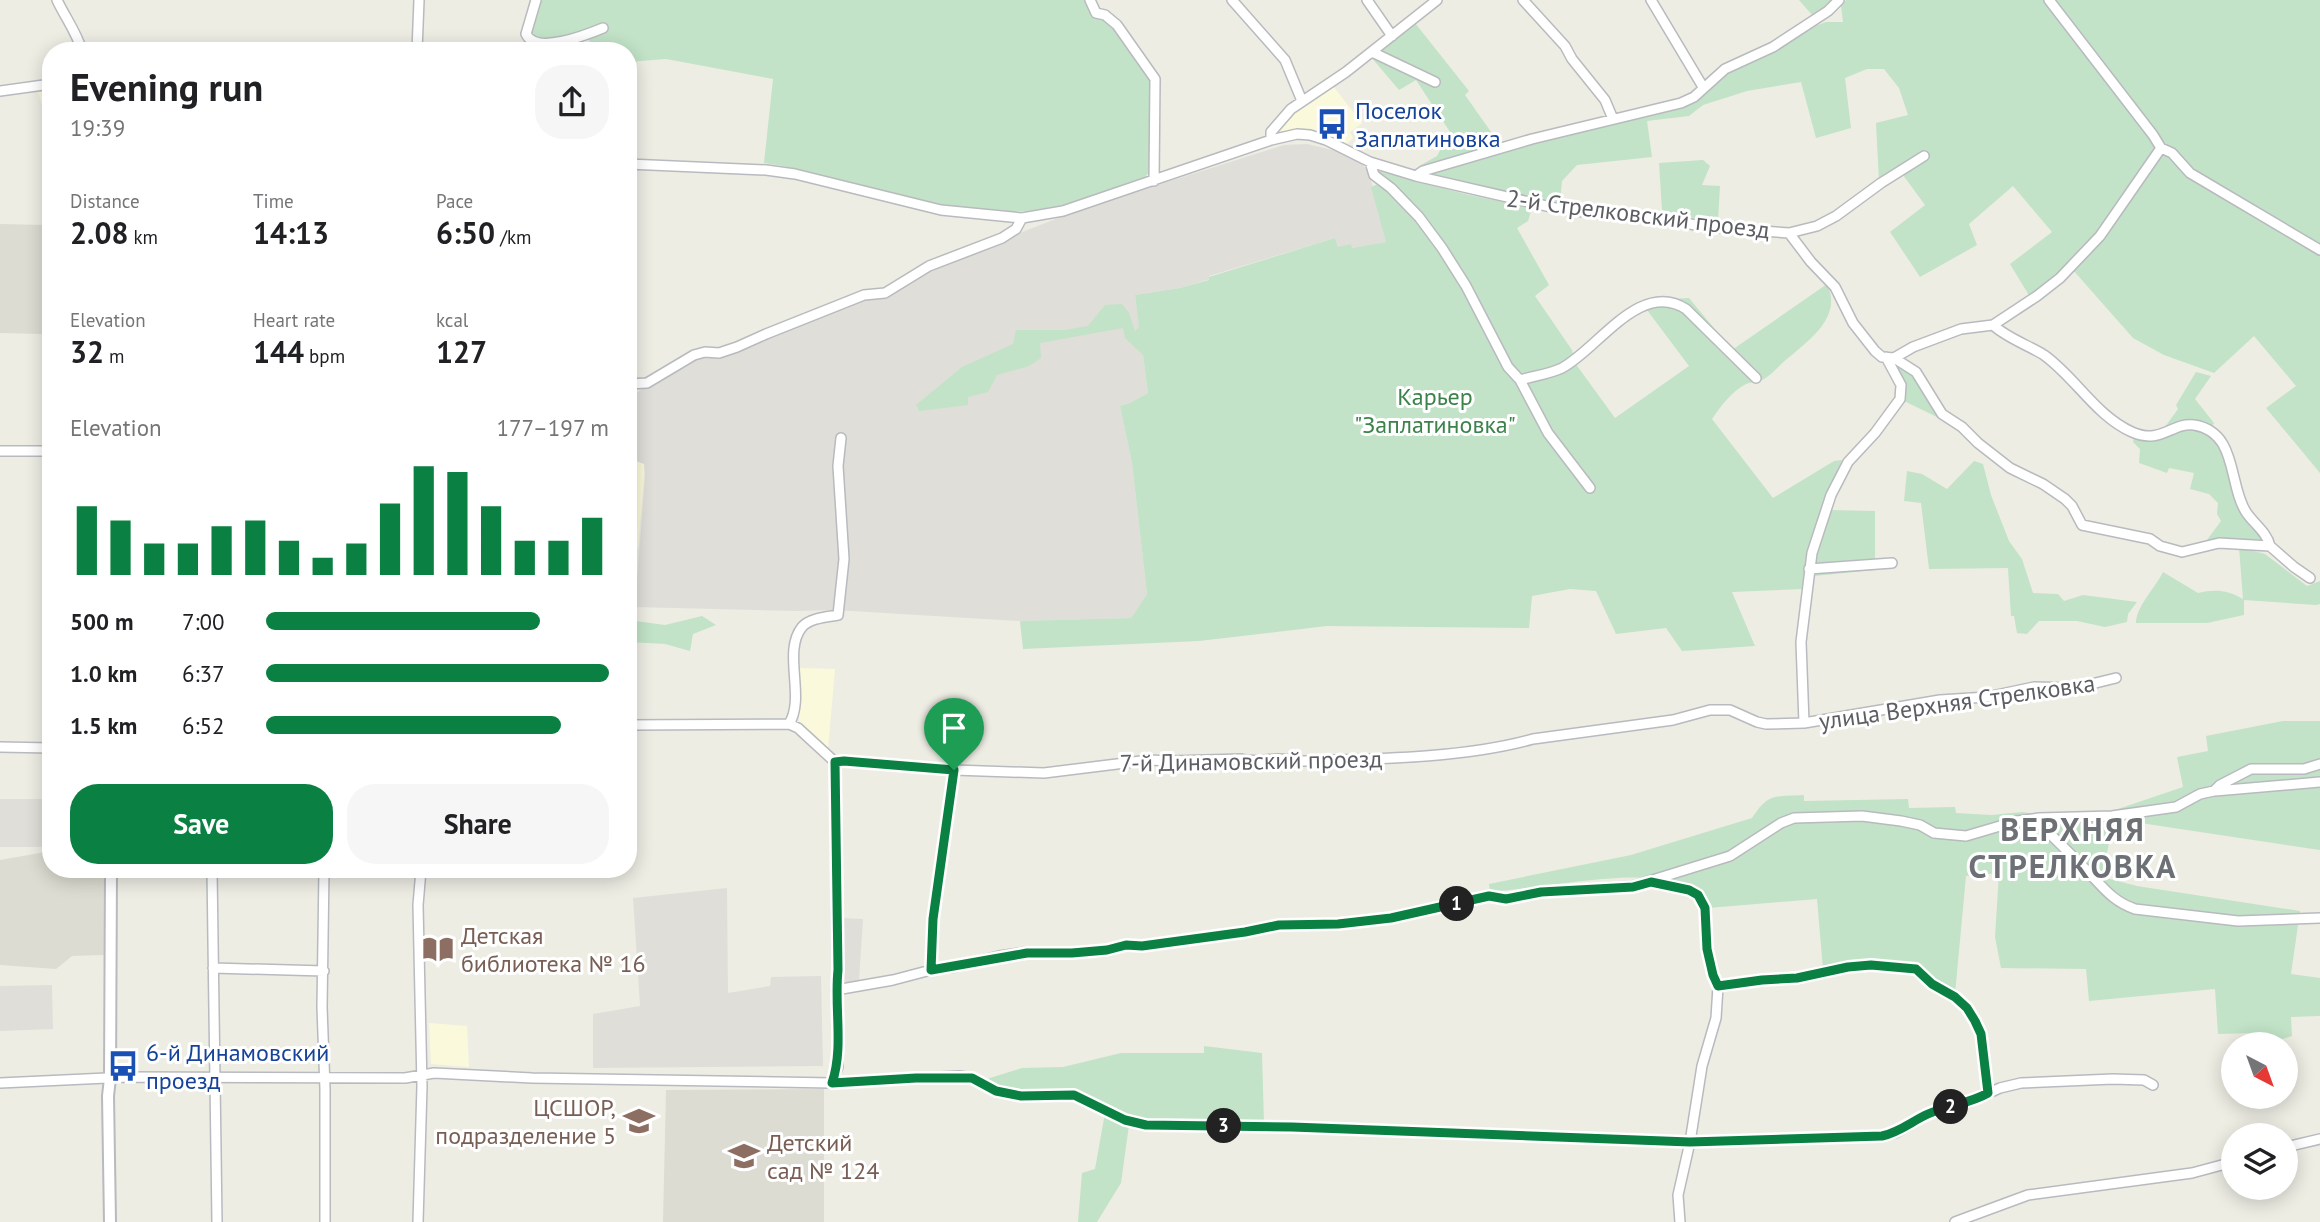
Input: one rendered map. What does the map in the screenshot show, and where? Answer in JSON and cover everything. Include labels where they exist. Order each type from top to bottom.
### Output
[{"type":"street","points":[[57,0],[80,42]]},
{"type":"street","points":[[417,42],[419,0]]},
{"type":"street","points":[[533,42],[526,34],[536,0]]},
{"type":"street","points":[[1090,0],[1096,13],[1105,15],[1117,25],[1155,79],[1154,181]]},
{"type":"street","points":[[1232,0],[1285,60],[1302,101]]},
{"type":"street","points":[[1367,0],[1392,36]]},
{"type":"street","points":[[1271,140],[1271,132],[1277,124],[1302,101],[1372,52],[1437,0]]},
{"type":"street","points":[[1523,0],[1565,46],[1572,59],[1605,100],[1613,119]]},
{"type":"street","points":[[1651,0],[1703,87]]},
{"type":"street","points":[[1416,176],[1423,171],[1681,103],[1694,97],[1725,69],[1773,47],[1828,11],[1839,0]]},
{"type":"street","points":[[2049,0],[2154,135],[2161,148],[2172,153],[2190,173],[2320,250]]},
{"type":"street","points":[[556,42],[603,28]]},
{"type":"street","points":[[1372,52],[1435,82]]},
{"type":"street","points":[[0,91],[42,85]]},
{"type":"street","name":"2-й Стрелковский проезд","points":[[637,164],[776,172],[941,210],[1022,218],[1063,211],[1271,140],[1297,134],[1326,140],[1370,162],[1416,176],[1564,210],[1671,220],[1705,227],[1789,233],[1817,226],[1836,216],[1924,156]]},
{"type":"street","points":[[1890,358],[1961,329],[1993,325],[2037,296],[2068,270],[2100,236],[2161,148]]},
{"type":"street","points":[[1370,162],[1374,175],[1401,197],[1442,248],[1548,433],[1590,488]]},
{"type":"street","points":[[637,384],[647,383],[694,355],[737,348],[863,296],[885,293],[929,266],[1002,238],[1016,229],[1022,218]]},
{"type":"street","points":[[1789,233],[1835,287],[1853,323],[1875,351],[1916,372],[1937,408],[1947,418],[1962,427],[2010,468],[2043,484],[2065,499],[2082,524],[2150,539],[2160,546],[2182,552],[2219,543],[2270,546]]},
{"type":"street","points":[[1520,380],[1560,369],[1620,320],[1653,302],[1665,301],[1674,301],[1686,309],[1756,378]]},
{"type":"street","points":[[1993,325],[2045,356],[2104,412],[2128,430],[2155,436],[2191,425],[2218,438],[2230,457],[2245,511],[2270,546],[2310,578]]},
{"type":"street","points":[[1804,723],[1801,642],[1809,569],[1819,530],[1840,476],[1848,462],[1875,433],[1900,399],[1901,386],[1890,358]]},
{"type":"street","points":[[789,724],[794,717],[796,704],[796,640],[803,627],[817,619],[838,615],[844,559],[838,466],[841,438]]},
{"type":"street","points":[[0,451],[42,451]]},
{"type":"street","points":[[1809,569],[1892,563]]},
{"type":"street","name":"улица Верхняя Стрелковка","points":[[1757,722],[1804,723],[1940,700],[1987,697],[2034,687],[2075,688],[2116,678]]},
{"type":"street","name":"7-й Динамовский проезд","points":[[835,762],[1044,773],[1149,760],[1241,759],[1252,762],[1414,756],[1516,744],[1673,720],[1710,710],[1730,710],[1757,722]]},
{"type":"street","points":[[637,725],[789,724],[835,762],[838,957],[835,990],[838,1066],[832,1083]]},
{"type":"street","points":[[0,747],[42,748]]},
{"type":"street","points":[[2214,791],[2250,769],[2304,769],[2320,764]]},
{"type":"street","points":[[931,970],[933,919],[954,770]]},
{"type":"street","points":[[1651,882],[1656,877],[1730,856],[1794,818],[1862,816],[1920,825],[1934,833],[1966,836],[2017,821],[2112,816],[2176,807],[2200,794],[2214,791],[2320,782]]},
{"type":"street","points":[[2039,818],[2041,825],[2106,892],[2123,905],[2135,909],[2238,921],[2320,918]]},
{"type":"street","points":[[110,1222],[108,1096],[111,878]]},
{"type":"street","points":[[212,878],[217,1222]]},
{"type":"street","points":[[324,878],[322,1007],[326,1222]]},
{"type":"street","points":[[418,1222],[421,1074],[418,905],[420,878]]},
{"type":"street","points":[[835,990],[1027,953],[1107,950],[1126,945],[1142,946],[1279,925],[1338,924],[1391,918],[1489,896],[1506,899],[1541,892],[1633,887],[1651,882],[1689,890],[1698,895],[1705,908],[1707,949],[1718,986],[1716,1018],[1702,1066],[1690,1142],[1678,1195],[1680,1222]]},
{"type":"street","points":[[1718,986],[1797,978],[1860,966],[1916,969],[1932,984],[1955,997],[1967,1008],[1975,1021],[1981,1034],[1988,1093]]},
{"type":"street","points":[[213,968],[324,971]]},
{"type":"street","points":[[0,1083],[110,1078],[405,1078],[434,1073],[545,1078],[832,1083],[972,1078],[996,1091],[1021,1096],[1074,1095],[1125,1120],[1146,1125],[1292,1127],[1690,1142],[1882,1136],[1895,1133],[1929,1114],[2021,1083],[2113,1079],[2144,1080],[2153,1085]]},
{"type":"street","points":[[2298,1144],[2320,1139]]},
{"type":"street","points":[[1955,1222],[2028,1195],[2192,1172],[2221,1165]]},
{"type":"shaded area","points":[[1333,86],[1362,123],[1350,132],[1353,138],[1345,145],[1325,134],[1299,129],[1279,132],[1280,125],[1294,112]]},
{"type":"shaded area","points":[[42,87],[42,105],[37,88]]},
{"type":"shaded area","points":[[1307,144],[1341,152],[1358,160],[1369,172],[1386,242],[1352,248],[1338,247],[1335,238],[1209,276],[1210,279],[1180,288],[1135,295],[1148,393],[1120,406],[1132,463],[1147,594],[1131,618],[1020,621],[834,610],[637,607],[645,476],[644,464],[637,461],[637,393],[692,359],[861,298],[889,293],[946,262],[1076,211],[1284,145]]},
{"type":"shaded area","points":[[0,224],[42,225],[42,334],[0,333]]},
{"type":"shaded area","points":[[637,461],[645,464],[637,549]]},
{"type":"shaded area","points":[[800,668],[835,669],[828,749],[799,723]]},
{"type":"shaded area","points":[[0,799],[42,799],[42,847],[0,847]]},
{"type":"shaded area","points":[[42,853],[42,878],[105,878],[104,955],[72,956],[56,969],[0,965],[0,860]]},
{"type":"shaded area","points":[[727,888],[728,993],[770,986],[771,977],[821,976],[823,1066],[593,1068],[593,1014],[640,1006],[633,898]]},
{"type":"shaded area","points":[[841,918],[863,919],[859,981],[850,984],[841,980]]},
{"type":"shaded area","points":[[52,985],[53,1029],[0,1031],[0,986]]},
{"type":"shaded area","points":[[429,1023],[467,1026],[469,1067],[431,1064]]},
{"type":"shaded area","name":"Детский сад № 124","points":[[824,1089],[824,1222],[663,1222],[666,1090]]},
{"type":"green space","points":[[537,0],[1091,0],[1095,17],[1102,18],[1114,28],[1152,80],[1150,171],[1145,177],[1107,192],[1079,202],[1046,209],[998,212],[925,203],[808,171],[764,163],[773,79],[666,59],[637,61],[637,42],[590,42],[586,31],[538,41],[528,33]]},
{"type":"green space","points":[[1799,0],[1832,0],[1813,16]]},
{"type":"green space","points":[[1846,0],[2320,0],[2320,473],[2266,408],[2296,386],[2254,336],[2214,373],[2164,355],[2133,338],[2073,270],[2105,236],[2030,297],[2010,264],[2052,232],[2013,186],[1969,224],[1977,245],[1920,277],[1890,232],[1925,205],[1903,175],[1884,187],[1879,181],[1876,123],[1908,115],[1899,88],[1884,69],[1867,69],[1845,78],[1851,128],[1816,138],[1801,82],[1747,91],[1703,105],[1689,116],[1647,121],[1652,157],[1577,165],[1562,181],[1560,203],[1427,174],[1691,104],[1726,74],[1774,51],[1807,29],[1826,22],[1843,22],[1841,6]]},
{"type":"green space","points":[[1415,23],[1469,91],[1465,95],[1501,146],[1422,168],[1421,165],[1437,156],[1450,132],[1416,80],[1399,90],[1371,57]]},
{"type":"green space","points":[[1703,160],[1710,166],[1702,185],[1720,186],[1718,220],[1698,219],[1662,210],[1659,163]]},
{"type":"green space","name":"Карьер \"Заплатиновка\"","points":[[1378,171],[1532,208],[1528,221],[1517,228],[1549,285],[1535,296],[1572,350],[1575,363],[1615,418],[1689,366],[1647,310],[1672,299],[1689,298],[1732,350],[1827,284],[1831,307],[1814,336],[1769,376],[1746,384],[1736,391],[1712,419],[1773,498],[1834,461],[1842,460],[1813,540],[1803,589],[1732,592],[1755,646],[1682,651],[1666,628],[1616,634],[1596,591],[1570,589],[1532,596],[1529,628],[1327,626],[1199,641],[1023,649],[1020,621],[1131,618],[1147,594],[1132,463],[1120,406],[1148,393],[1143,355],[1125,338],[1123,328],[1040,343],[1041,358],[1029,366],[997,375],[988,392],[968,397],[968,405],[919,411],[916,405],[962,367],[1013,344],[1016,330],[1065,330],[1088,326],[1105,305],[1122,304],[1129,313],[1135,331],[1139,327],[1135,295],[1209,280],[1209,277],[1335,238],[1338,247],[1351,244],[1352,248],[1386,242],[1371,187],[1378,184]]},
{"type":"green space","points":[[1889,361],[1910,370],[1941,419],[1904,401],[1905,389]]},
{"type":"green space","points":[[2196,372],[2211,376],[2195,399],[2214,423],[2208,434],[2221,448],[2232,480],[2264,542],[2204,544],[2221,521],[2217,514],[2218,503],[2209,494],[2190,489],[2194,473],[2169,468],[2167,473],[2139,463],[2140,449],[2133,442],[2134,436],[2162,431],[2178,409],[2176,405]]},
{"type":"green space","points":[[1974,461],[1983,464],[1991,495],[2009,541],[2022,559],[2033,593],[2058,594],[2064,601],[2083,595],[2137,602],[2128,614],[2127,622],[2105,627],[2077,621],[2039,621],[2027,634],[2017,633],[2014,616],[2011,616],[2008,568],[1929,569],[1921,503],[1904,501],[1907,471],[1922,474],[1947,489]]},
{"type":"green space","points":[[1828,510],[1875,511],[1875,570],[1814,576],[1815,554]]},
{"type":"green space","points":[[2239,547],[2265,554],[2307,586],[2320,581],[2320,604],[2244,600],[2244,615],[2207,623],[2136,623],[2142,604],[2163,572],[2198,593],[2221,591],[2243,599]]},
{"type":"green space","points":[[702,616],[716,625],[693,634],[690,651],[665,644],[637,642],[637,621],[665,625]]},
{"type":"green space","points":[[2283,721],[2320,721],[2320,850],[2114,819],[2102,877],[2137,886],[2300,911],[2291,974],[2320,978],[2320,1016],[2291,1017],[2292,1032],[2218,1034],[2215,989],[2089,1001],[2086,969],[2001,968],[1995,937],[1999,873],[1966,876],[1955,994],[1921,969],[1823,969],[1817,899],[1708,908],[1695,891],[1673,881],[1643,878],[1490,891],[1489,884],[1631,855],[1752,818],[1763,804],[1779,796],[1804,795],[1804,801],[1908,799],[1909,808],[1955,807],[1956,813],[1991,815],[2116,811],[2183,787],[2177,757],[2208,751],[2206,736]]},
{"type":"green space","points":[[1204,1046],[1262,1053],[1264,1123],[1145,1122],[1074,1092],[1015,1091],[995,1088],[987,1079],[1022,1068],[1063,1067],[1121,1053],[1204,1053]]},
{"type":"green space","points":[[1105,1113],[1129,1125],[1121,1183],[1097,1222],[1078,1222],[1082,1173],[1095,1169]]},
{"type":"place","name":"Поселок Заплатиновка","points":[[1332,124]]},
{"type":"place","name":"Детская библиотека № 16","points":[[438,949]]},
{"type":"place","name":"6-й Динамовский проезд","points":[[123,1066]]},
{"type":"place","name":"ЦСШОР, подразделение 5","points":[[639,1121]]},
{"type":"place","name":"Детский сад № 124","points":[[744,1156]]},
{"type":"district","name":"ВЕРХНЯЯ СТРЕЛКОВКА","points":[[2073,848]]},
{"type":"route","points":[[835,762],[954,770],[933,919],[931,970],[956,967],[999,956],[1107,950],[1126,945],[1142,946],[1279,925],[1338,924],[1391,918],[1489,896],[1506,899],[1541,892],[1633,887],[1661,882],[1698,895],[1705,908],[1707,949],[1718,986],[1797,978],[1829,970],[1871,965],[1916,969],[1932,984],[1955,997],[1967,1008],[1975,1021],[1981,1034],[1988,1093],[1969,1102],[1929,1114],[1895,1133],[1882,1136],[1690,1142],[1292,1127],[1146,1125],[1125,1120],[1082,1097],[1021,1096],[996,1091],[972,1078],[959,1076],[832,1083],[838,1066],[835,990],[838,970],[835,762]]}]
